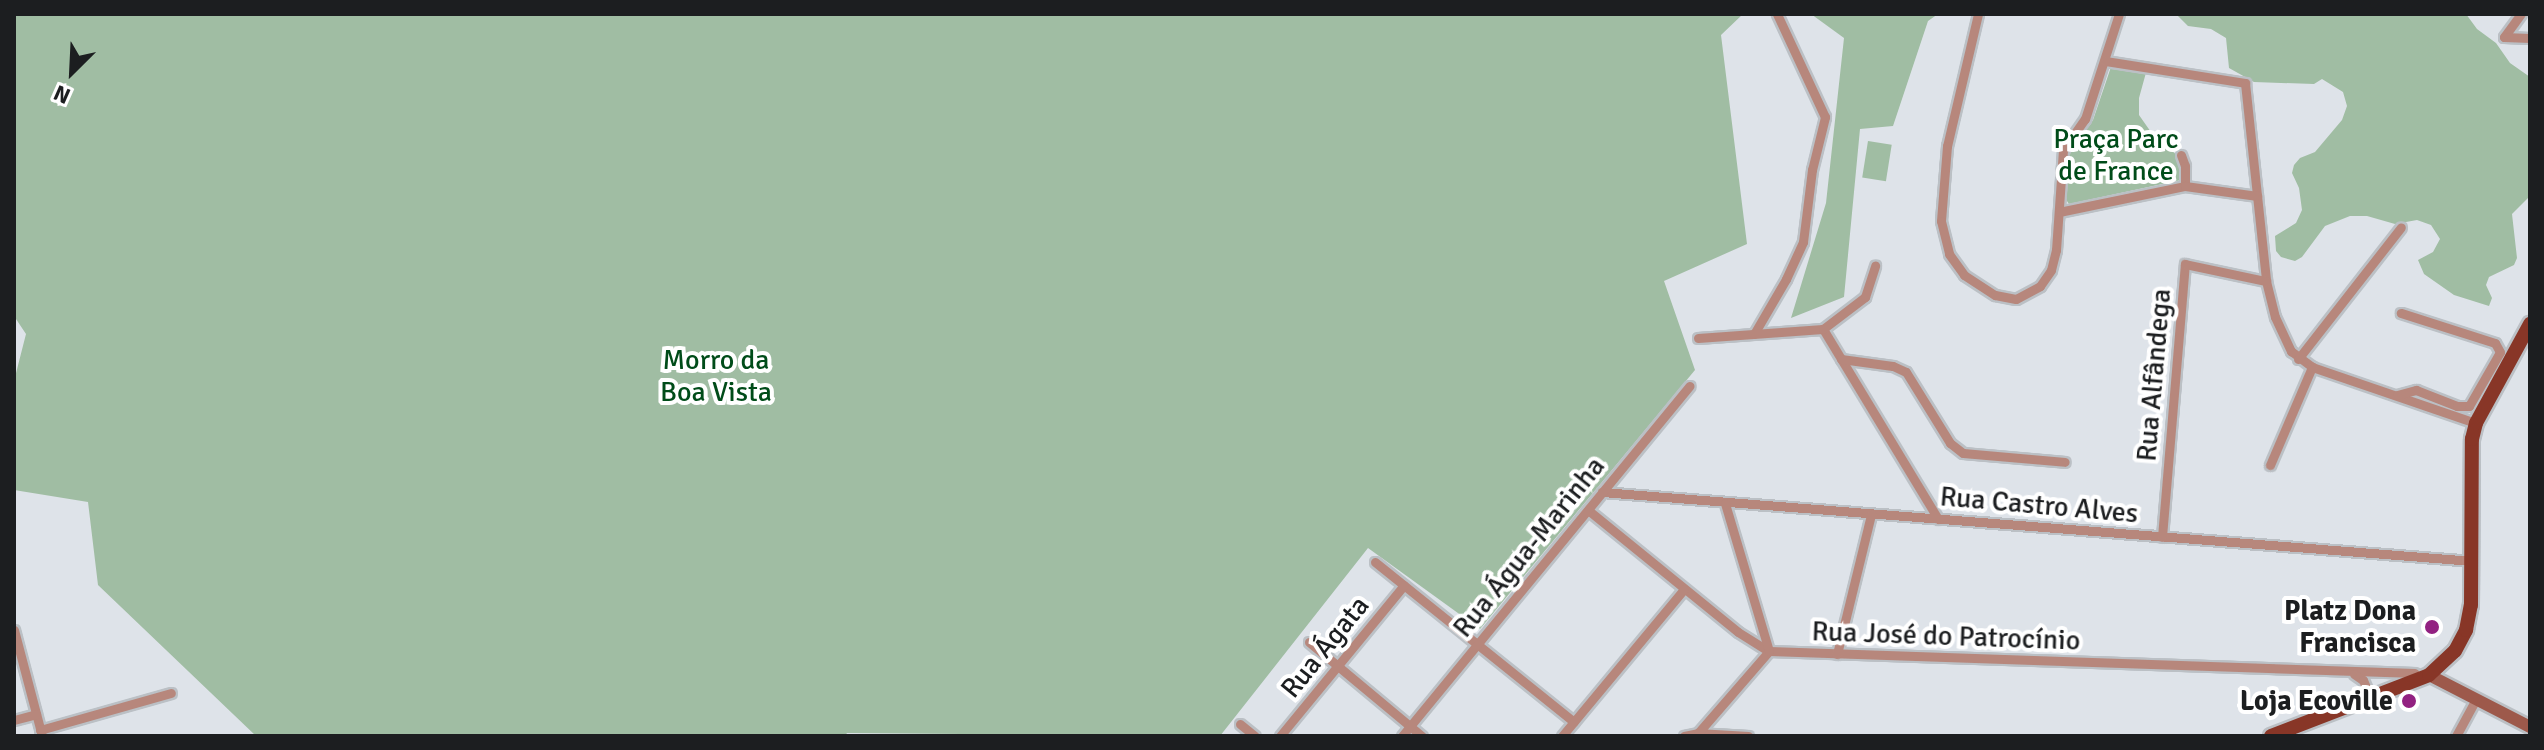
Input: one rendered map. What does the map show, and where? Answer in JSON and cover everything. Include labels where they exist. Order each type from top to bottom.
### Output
[{"type":"main road","points":[[2271,736],[2422,674],[2462,640],[2470,618],[2471,453],[2476,423],[2530,324]]},
{"type":"main road","points":[[2422,674],[2530,727]]},
{"type":"street","points":[[1754,334],[1803,242],[1812,170],[1825,117],[1777,14]]},
{"type":"street","points":[[1978,14],[1955,102],[1944,166],[1941,221],[1949,254],[1964,275],[1983,289],[2008,299],[2024,298],[2040,286],[2051,270],[2063,150],[2085,119],[2119,14]]},
{"type":"street","points":[[2521,14],[2504,37],[2530,38]]},
{"type":"street","points":[[2105,61],[2245,83],[2266,281],[2285,342],[2298,359],[2312,367],[2476,423]]},
{"type":"street","points":[[2181,155],[2185,166],[2185,186]]},
{"type":"street","points":[[2059,212],[2185,186],[2257,196]]},
{"type":"street","points":[[2298,359],[2401,227]]},
{"type":"street","name":"Rua Alfândega","points":[[2162,537],[2185,264],[2266,281]]},
{"type":"street","points":[[1698,338],[1823,329],[1865,297],[1875,266]]},
{"type":"street","points":[[2397,395],[2416,390],[2457,406],[2469,406],[2500,352],[2495,343],[2401,313]]},
{"type":"street","points":[[1823,329],[1938,519]]},
{"type":"street","points":[[1841,359],[1893,366],[1906,372],[1950,443],[1963,453],[2065,462]]},
{"type":"street","points":[[2270,465],[2312,367]]},
{"type":"street","name":"Rua Água-Marinha","points":[[1402,736],[1690,386]]},
{"type":"street","name":"Rua Castro Alves","points":[[1602,492],[2472,561]]},
{"type":"street","points":[[1698,733],[1769,651],[1725,503]]},
{"type":"street","name":"Rua José do Patrocínio","points":[[1588,510],[1746,638],[1769,651],[2422,674]]},
{"type":"street","points":[[1837,654],[1871,514]]},
{"type":"street","points":[[1375,562],[1574,722]]},
{"type":"street","name":"Rua Ágata","points":[[1280,736],[1404,585]]},
{"type":"street","points":[[1562,736],[1684,589]]},
{"type":"street","points":[[14,630],[41,733],[171,693]]},
{"type":"street","points":[[1309,642],[1422,736]]},
{"type":"street","points":[[2350,673],[2363,680],[2370,696]]},
{"type":"street","points":[[2456,736],[2476,699]]},
{"type":"street","points":[[14,720],[36,714]]},
{"type":"street","points":[[1240,724],[1255,736]]},
{"type":"street","points":[[1684,736],[1698,733],[1748,736]]},
{"type":"green space","name":"Morro da Boa Vista","points":[[14,14],[1743,14],[1721,35],[1747,244],[1664,281],[1695,370],[1480,629],[1368,548],[1220,736],[847,733],[845,736],[256,736],[98,585],[88,502],[14,490],[14,381],[26,334],[14,316]]},
{"type":"green space","points":[[1811,14],[1938,14],[1928,21],[1893,126],[1860,129],[1844,297],[1791,318],[1826,203],[1844,38]]},
{"type":"green space","points":[[2176,14],[2466,14],[2477,29],[2496,43],[2510,63],[2530,77],[2530,196],[2512,214],[2517,258],[2514,265],[2489,277],[2486,285],[2492,298],[2489,306],[2454,295],[2424,274],[2418,260],[2433,252],[2440,239],[2431,225],[2417,220],[2395,224],[2367,216],[2350,216],[2325,226],[2302,257],[2295,261],[2281,257],[2276,251],[2275,236],[2296,223],[2302,210],[2299,188],[2292,173],[2294,165],[2300,158],[2315,152],[2342,120],[2347,106],[2343,92],[2322,79],[2314,84],[2254,82],[2229,68],[2226,38],[2211,29],[2188,26]]},
{"type":"green space","name":"Praça Parc de France","points":[[2112,64],[2147,69],[2139,98],[2139,115],[2153,135],[2178,156],[2181,180],[2069,204],[2063,195],[2071,149],[2093,120]]},
{"type":"green space","points":[[1868,141],[1892,145],[1886,181],[1862,178]]},
{"type":"place","name":"Platz Dona Francisca","points":[[2432,627]]},
{"type":"place","name":"Loja Ecoville","points":[[2409,701]]}]
